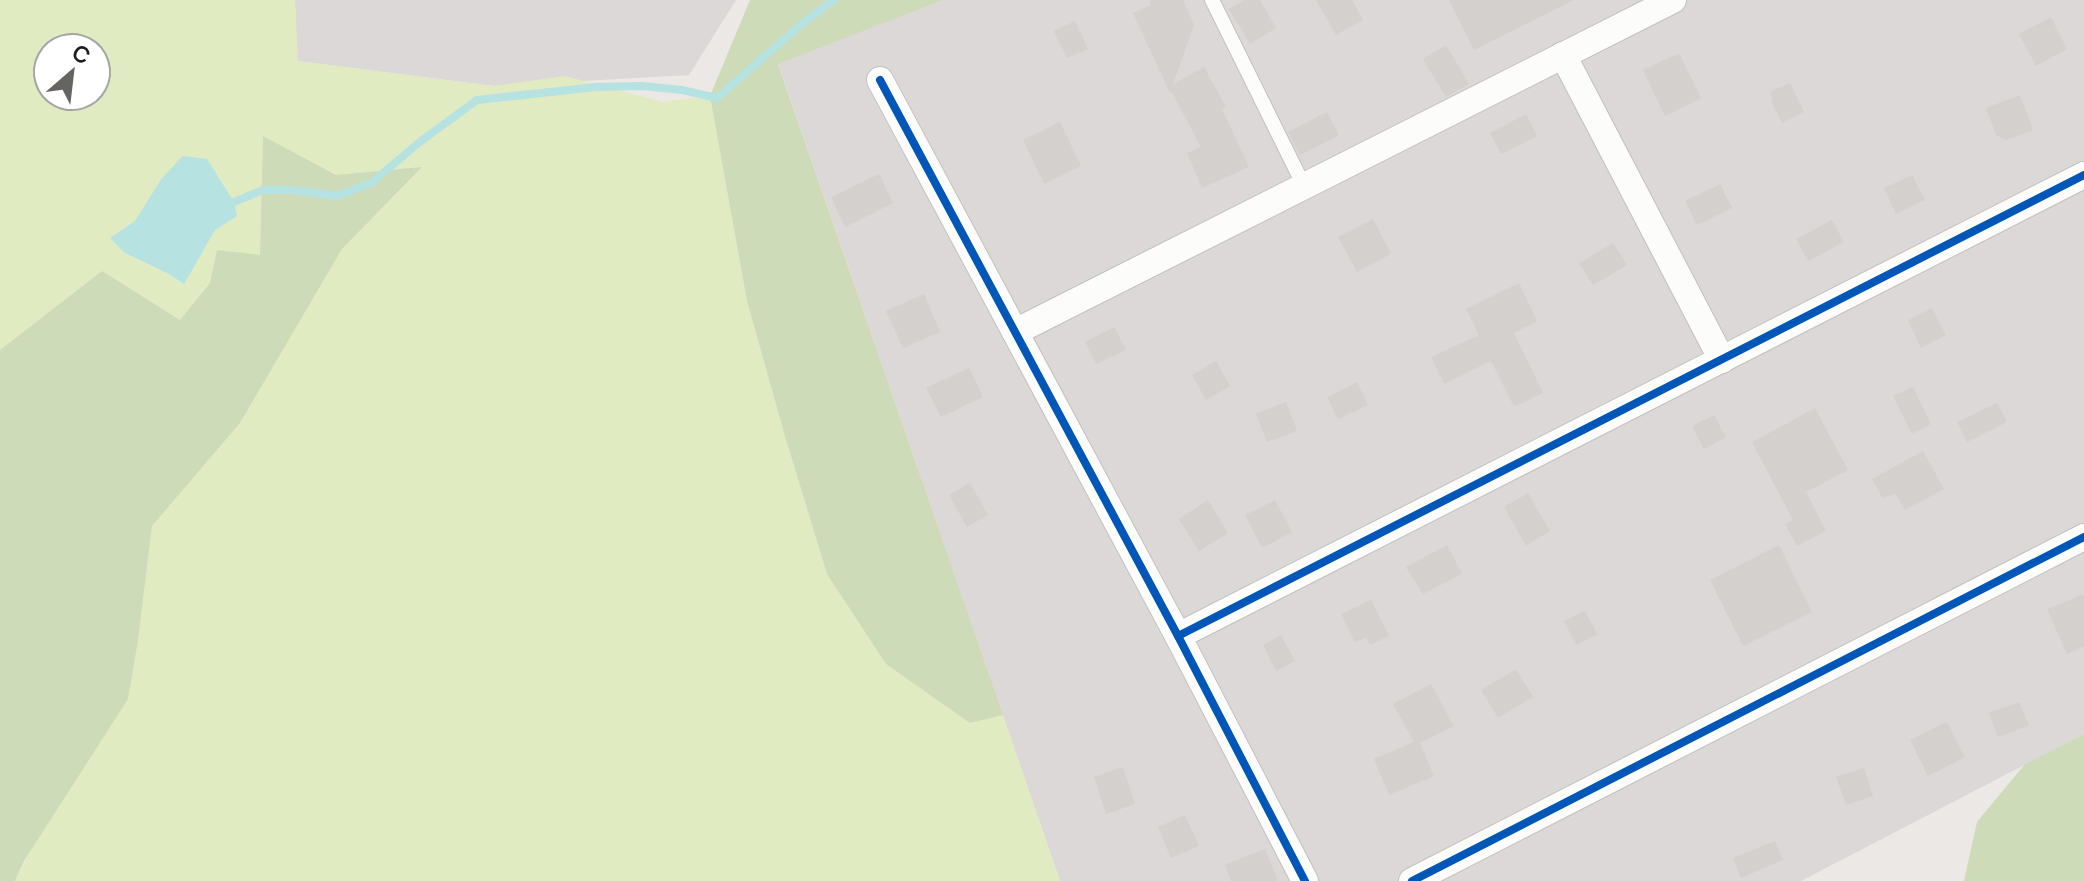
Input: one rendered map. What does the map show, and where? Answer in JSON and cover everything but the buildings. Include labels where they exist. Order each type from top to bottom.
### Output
[{"type":"street","points":[[1015,332],[1673,0]]},
{"type":"street","points":[[1563,55],[1722,360]]},
{"type":"street","points":[[880,80],[1178,636],[1305,881]]},
{"type":"street","points":[[1178,636],[2084,175]]},
{"type":"street","points":[[1412,881],[2084,537]]},
{"type":"lane","points":[[1212,0],[1304,186]]},
{"type":"shaded area","points":[[295,0],[736,0],[689,75],[494,86],[297,61]]},
{"type":"shaded area","points":[[943,0],[2084,0],[2084,734],[1801,881],[1060,881],[778,63]]},
{"type":"green space","points":[[0,0],[295,0],[298,61],[494,86],[565,76],[663,102],[710,96],[747,301],[827,574],[970,723],[1003,715],[1060,881],[15,881],[138,640],[152,526],[240,423],[342,249],[421,168],[336,175],[264,137],[260,256],[217,250],[210,283],[180,320],[102,271],[0,350]],"holes":[[[135,221],[215,230],[183,284],[125,253],[110,238]]]},
{"type":"green space","points":[[750,0],[943,0],[778,64],[1003,715],[970,723],[886,664],[827,574],[747,301],[710,96]]},
{"type":"green space","points":[[263,136],[336,175],[422,167],[342,249],[240,423],[152,526],[128,699],[24,861],[15,881],[0,881],[0,350],[102,271],[180,320],[210,283],[217,250],[260,255]]},
{"type":"green space","points":[[2084,734],[2084,881],[1964,881],[1977,822],[2025,764]]},
{"type":"water","points":[[183,156],[207,159],[234,202],[237,216],[215,230],[184,284],[125,253],[110,238],[135,221],[162,178]]},
{"type":"waterway","points":[[234,202],[263,190],[293,190],[337,196],[371,183],[477,100],[596,87],[642,86],[717,98],[834,0]]},
{"type":"cycle path","points":[[880,80],[1178,636],[1305,881]]},
{"type":"cycle path","points":[[1178,636],[2084,175]]},
{"type":"cycle path","points":[[1412,881],[2084,537]]}]
